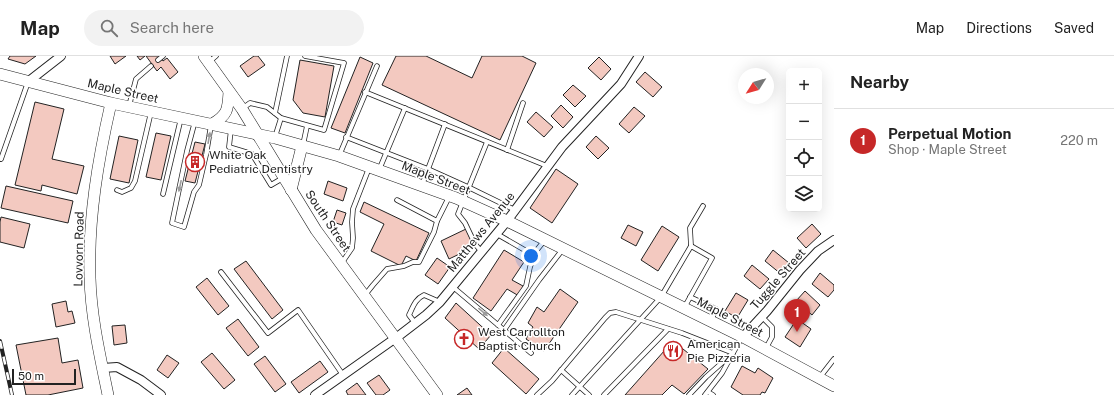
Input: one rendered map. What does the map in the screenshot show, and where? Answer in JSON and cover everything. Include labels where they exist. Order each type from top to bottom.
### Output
[{"type":"main road","name":"South Street","points":[[210,58],[229,92],[242,109],[316,230],[437,395]]},
{"type":"main road","name":"Maple Street","points":[[0,74],[111,103],[275,138],[339,156],[422,185],[462,200],[545,239],[743,337],[820,377],[834,386]]},
{"type":"main road","points":[[212,124],[225,116],[229,106],[229,92]]},
{"type":"main road","name":"Lovvorn Road","points":[[108,395],[93,316],[90,279],[90,242],[94,190],[101,147],[111,103]]},
{"type":"main road","points":[[291,190],[302,146]]},
{"type":"street","points":[[29,81],[61,56]]},
{"type":"street","name":"Matthews Avenue","points":[[315,395],[396,338],[440,302],[507,221],[562,147],[621,84],[639,56]]},
{"type":"street","name":"Tuggle Street","points":[[743,337],[800,270],[818,251],[834,240]]},
{"type":"street","points":[[103,368],[117,367],[141,380],[162,395]]},
{"type":"lane","points":[[158,60],[163,56]]},
{"type":"lane","points":[[275,113],[287,56]]},
{"type":"lane","points":[[242,109],[250,103],[267,107],[281,118],[324,130],[344,63],[305,56]]},
{"type":"lane","points":[[129,106],[136,79],[152,66]]},
{"type":"lane","points":[[339,156],[376,66]]},
{"type":"lane","points":[[0,158],[1,159],[29,81]]},
{"type":"lane","points":[[365,92],[548,166]]},
{"type":"lane","points":[[507,150],[523,103]]},
{"type":"lane","points":[[341,264],[352,248],[353,209],[374,169],[386,153],[405,108]]},
{"type":"lane","points":[[117,190],[122,192],[131,188],[135,181],[151,111]]},
{"type":"lane","points":[[162,194],[181,118]]},
{"type":"lane","points":[[275,138],[281,118]]},
{"type":"lane","points":[[195,121],[187,151],[172,224],[184,227],[194,192],[199,185],[212,124]]},
{"type":"lane","points":[[422,185],[445,124]]},
{"type":"lane","points":[[302,146],[308,126]]},
{"type":"lane","points":[[231,128],[229,147],[252,154],[271,185],[284,178]]},
{"type":"lane","points":[[346,137],[428,169],[515,210]]},
{"type":"lane","points":[[481,251],[475,244],[465,223],[458,214],[462,200],[487,142]]},
{"type":"lane","points":[[365,296],[373,284],[387,269],[404,266],[413,262],[419,262],[450,196]]},
{"type":"lane","points":[[397,200],[437,221]]},
{"type":"lane","points":[[572,395],[661,297],[691,246],[690,228],[703,206]]},
{"type":"lane","points":[[497,233],[535,256]]},
{"type":"lane","points":[[498,325],[526,286],[530,267],[536,251],[545,239]]},
{"type":"lane","points":[[684,308],[712,258],[691,246]]},
{"type":"lane","points":[[504,330],[563,248]]},
{"type":"lane","points":[[221,272],[268,333],[298,310],[344,375]]},
{"type":"lane","points":[[453,286],[531,353]]},
{"type":"lane","points":[[415,323],[409,315],[419,297],[424,295],[440,302]]},
{"type":"lane","points":[[690,297],[716,309],[711,321]]},
{"type":"lane","points":[[537,395],[552,381],[610,313],[616,312],[641,320],[733,353]]},
{"type":"lane","points":[[761,317],[772,327],[772,337],[766,349]]},
{"type":"lane","points":[[604,395],[668,329]]},
{"type":"lane","points":[[713,395],[707,393],[722,373],[743,337]]},
{"type":"lane","points":[[689,395],[706,377],[733,353]]},
{"type":"lane","points":[[820,377],[834,359]]},
{"type":"lane","points":[[561,370],[589,395]]},
{"type":"building","points":[[10,56],[36,56],[25,64],[8,59]]},
{"type":"building","points":[[110,56],[126,56],[115,64]]},
{"type":"building","points":[[137,56],[145,56],[140,60]]},
{"type":"building","points":[[146,56],[160,56],[163,61],[167,58],[178,72],[170,79],[161,67],[157,71]]},
{"type":"building","points":[[254,56],[258,56],[265,65],[248,77],[240,66]]},
{"type":"building","points":[[396,56],[426,56],[472,78],[482,56],[522,56],[536,63],[500,140],[382,85]]},
{"type":"building","points":[[360,57],[373,63],[345,133],[331,128]]},
{"type":"building","points":[[599,57],[611,69],[601,80],[588,68]]},
{"type":"building","points":[[300,60],[334,66],[325,117],[303,113],[293,100]]},
{"type":"building","points":[[645,72],[662,87],[653,97],[636,82]]},
{"type":"building","points":[[573,85],[586,96],[575,107],[563,95]]},
{"type":"building","points":[[35,102],[64,109],[52,159],[84,166],[77,194],[42,185],[41,191],[15,185]]},
{"type":"building","points":[[561,105],[573,117],[563,128],[551,116]]},
{"type":"building","points":[[634,107],[645,116],[629,133],[619,124]]},
{"type":"building","points":[[536,112],[553,127],[544,137],[527,122]]},
{"type":"building","points":[[156,133],[171,136],[161,180],[146,177]]},
{"type":"building","points":[[119,136],[138,140],[129,183],[110,179]]},
{"type":"building","points":[[596,136],[609,148],[598,159],[586,147]]},
{"type":"building","name":"White Oak Pediatric Dentistry","points":[[195,142],[205,144],[195,183],[185,181]]},
{"type":"building","points":[[556,169],[578,184],[552,223],[530,208]]},
{"type":"building","points":[[328,181],[347,188],[343,201],[324,194]]},
{"type":"building","points":[[6,186],[73,201],[68,223],[1,208]]},
{"type":"building","points":[[364,202],[429,233],[416,261],[406,256],[401,266],[371,251],[384,224],[360,212]]},
{"type":"building","points":[[337,210],[346,213],[342,225],[333,222]]},
{"type":"building","points":[[1,217],[30,224],[24,248],[0,242]]},
{"type":"building","points":[[812,224],[821,234],[806,248],[797,238]]},
{"type":"building","points":[[628,225],[643,232],[636,246],[621,238]]},
{"type":"building","points":[[662,226],[679,237],[658,271],[641,260]]},
{"type":"building","points":[[466,229],[474,247],[449,259],[441,241]]},
{"type":"building","points":[[504,250],[524,262],[512,280],[523,286],[519,296],[507,289],[491,311],[473,298]]},
{"type":"building","points":[[773,250],[789,263],[781,274],[765,261]]},
{"type":"building","points":[[437,258],[450,267],[438,284],[425,275]]},
{"type":"building","points":[[246,261],[283,310],[272,319],[234,269]]},
{"type":"building","points":[[752,265],[769,279],[760,289],[744,276]]},
{"type":"building","points":[[820,273],[834,285],[834,290],[828,297],[812,284]]},
{"type":"building","points":[[207,278],[229,306],[218,315],[196,287]]},
{"type":"building","points":[[560,289],[578,302],[544,351],[526,339],[533,327],[528,323],[537,307],[544,312]]},
{"type":"building","points":[[805,291],[820,305],[812,315],[796,301]]},
{"type":"building","points":[[736,293],[748,300],[737,318],[725,311]]},
{"type":"building","points":[[66,301],[68,312],[72,311],[75,323],[56,327],[52,304]]},
{"type":"building","points":[[456,303],[491,335],[479,349],[445,318]]},
{"type":"building","points":[[238,319],[259,347],[248,356],[226,328]]},
{"type":"building","points":[[797,319],[811,329],[800,347],[785,337]]},
{"type":"building","points":[[125,325],[127,343],[114,345],[112,326]]},
{"type":"building","points":[[58,338],[62,363],[78,360],[83,388],[48,395],[26,395],[16,345]]},
{"type":"building","points":[[673,341],[708,369],[684,394],[672,385],[662,395],[625,395]]},
{"type":"building","points":[[504,348],[539,379],[526,394],[492,363]]},
{"type":"building","points":[[212,353],[235,380],[224,389],[201,362]]},
{"type":"building","points":[[167,355],[179,363],[168,378],[157,370]]},
{"type":"building","points":[[265,356],[286,384],[275,392],[254,364]]},
{"type":"building","points":[[320,361],[328,372],[299,393],[291,382]]},
{"type":"building","points":[[742,366],[755,373],[758,368],[773,378],[765,393],[762,392],[760,395],[743,395],[731,387]]},
{"type":"building","points":[[379,375],[390,390],[383,395],[376,395],[367,383]]},
{"type":"building","points":[[357,383],[366,395],[348,395],[346,391]]},
{"type":"building","points":[[467,388],[472,395],[457,395]]},
{"type":"railway","points":[[0,341],[12,395]]},
{"type":"place","name":"White Oak Pediatric Dentistry","points":[[195,162]]},
{"type":"place","name":"Perpetual Motion","points":[[797,332]]},
{"type":"place","name":"West Carrollton Baptist Church","points":[[464,339]]},
{"type":"place","name":"American Pie Pizzeria","points":[[673,351]]}]
